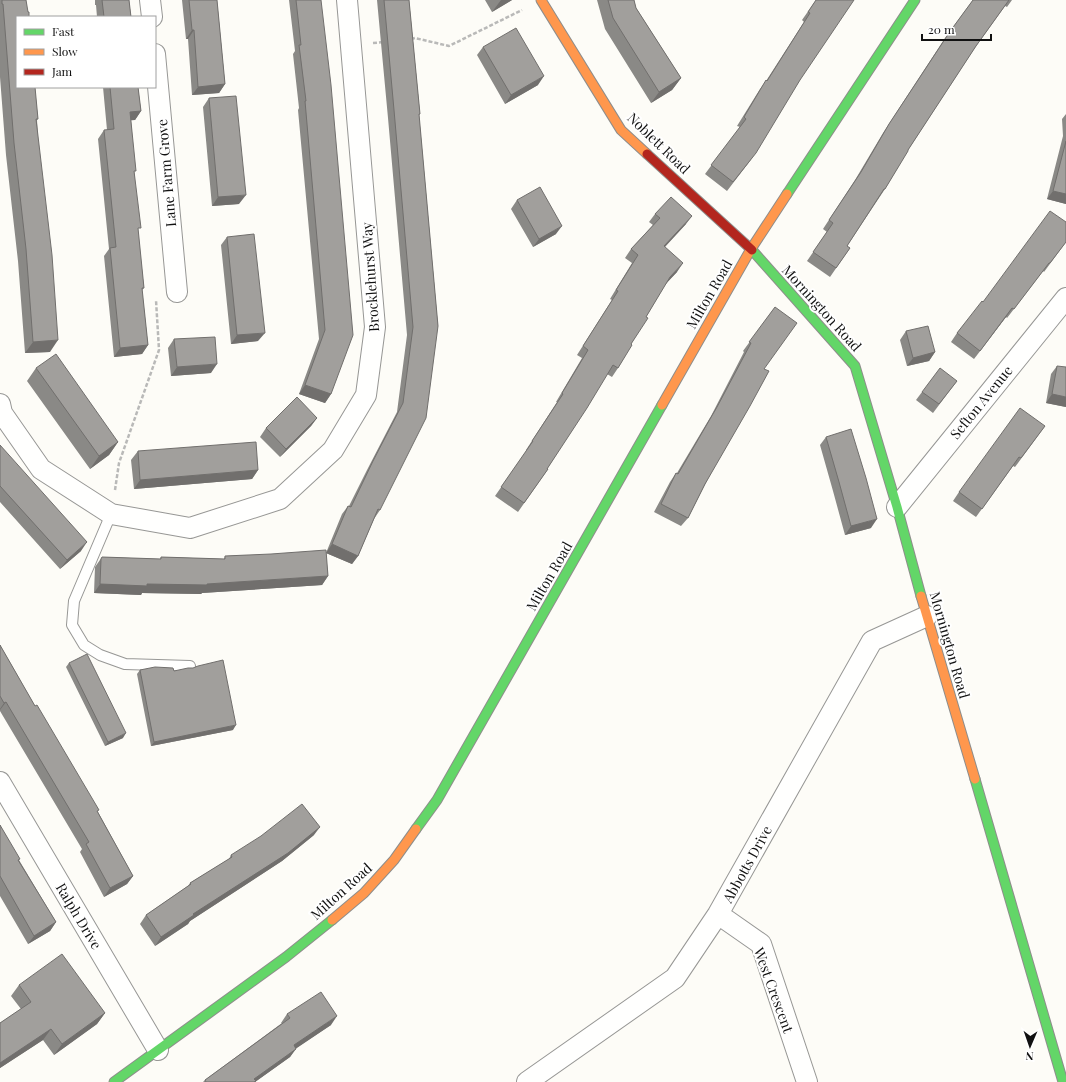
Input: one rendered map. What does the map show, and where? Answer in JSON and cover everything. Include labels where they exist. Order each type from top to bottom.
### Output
[{"type":"street","points":[[150,0],[152,16]]},
{"type":"street","name":"Brocklehurst Way","points":[[0,404],[2,413],[41,469],[111,514],[190,528],[280,499],[333,450],[366,395],[375,327],[347,0]]},
{"type":"street","name":"Noblett Road","points":[[541,0],[621,130],[751,249]]},
{"type":"street","name":"Milton Road","points":[[114,1082],[286,957],[364,893],[394,860],[436,800],[751,249],[915,0]]},
{"type":"street","name":"Lane Farm Grove","points":[[156,64],[178,292]]},
{"type":"street","name":"Mornington Road","points":[[751,249],[855,366],[1063,1082]]},
{"type":"street","name":"Sefton Avenue","points":[[897,507],[1066,298]]},
{"type":"street","name":"Abbotts Drive","points":[[527,1082],[675,978],[718,914],[872,641],[927,616]]},
{"type":"street","name":"Ralph Drive","points":[[0,782],[158,1050]]},
{"type":"street","name":"West Crescent","points":[[718,914],[761,944],[807,1082]]},
{"type":"lane","points":[[111,514],[74,601],[72,625],[84,645],[100,655],[125,664],[190,666]]},
{"type":"path","points":[[408,39],[415,38],[449,46],[541,0]]},
{"type":"path","points":[[351,45],[386,41]]},
{"type":"path","points":[[111,514],[119,462],[159,350],[156,296],[178,292]]},
{"type":"building","points":[[2,0],[26,0],[29,12],[29,16],[16,16],[16,88],[35,88],[38,119],[36,119],[52,255],[58,340],[33,342],[26,249],[14,143]]},
{"type":"building","points":[[102,0],[129,0],[131,16],[104,16]]},
{"type":"building","points":[[189,0],[217,0],[225,84],[198,87],[194,30],[192,30]]},
{"type":"building","points":[[296,0],[321,0],[331,85],[353,335],[331,394],[305,385],[325,330]]},
{"type":"building","points":[[384,0],[409,0],[438,326],[426,418],[380,510],[378,509],[358,556],[332,544],[348,506],[351,507],[403,403],[413,327]]},
{"type":"building","points":[[608,0],[634,0],[636,8],[681,78],[659,92],[613,18]]},
{"type":"building","points":[[816,0],[854,0],[800,80],[756,153],[733,182],[711,165],[746,119],[744,117],[766,80],[767,81],[810,13],[808,12]]},
{"type":"building","points":[[973,0],[1009,0],[976,46],[908,150],[885,189],[847,246],[850,248],[836,268],[813,252],[833,223],[829,220],[861,172],[889,124],[951,30]]},
{"type":"building","points":[[516,28],[544,76],[511,95],[483,47]]},
{"type":"building","points":[[110,88],[138,88],[141,111],[130,112],[136,171],[134,171],[141,228],[138,228],[148,345],[120,348],[110,248],[116,247],[104,130],[114,129]]},
{"type":"building","points":[[236,96],[246,195],[218,197],[209,98]]},
{"type":"building","points":[[1066,141],[1066,194],[1053,191]]},
{"type":"building","points":[[540,187],[562,226],[539,239],[517,200]]},
{"type":"building","points":[[671,197],[692,216],[664,246],[683,263],[670,277],[646,317],[648,318],[631,344],[632,345],[618,368],[613,365],[548,469],[524,503],[501,487],[563,394],[562,393],[588,350],[583,346],[618,291],[616,290],[638,255],[631,249],[660,218],[655,214]]},
{"type":"building","points":[[1050,211],[1066,222],[1066,242],[1014,309],[1012,308],[980,351],[957,333],[982,301],[983,302]]},
{"type":"building","points":[[254,234],[265,333],[237,335],[227,237]]},
{"type":"building","points":[[775,307],[797,323],[764,369],[769,371],[705,484],[688,518],[661,504],[676,473],[678,474],[717,407],[751,343],[749,342]]},
{"type":"building","points":[[928,326],[935,352],[913,358],[906,331]]},
{"type":"building","points":[[215,337],[217,364],[177,367],[174,339]]},
{"type":"building","points":[[56,354],[118,442],[99,456],[36,368]]},
{"type":"building","points":[[1057,366],[1066,367],[1066,397],[1052,394]]},
{"type":"building","points":[[940,368],[957,381],[939,404],[922,392]]},
{"type":"building","points":[[297,397],[317,418],[286,449],[266,428]]},
{"type":"building","points":[[1020,408],[1045,426],[1021,458],[1019,457],[982,509],[959,492]]},
{"type":"building","points":[[851,429],[877,519],[851,526],[826,437]]},
{"type":"building","points":[[256,442],[258,470],[140,480],[138,451]]},
{"type":"building","points":[[0,445],[87,542],[67,560],[0,486]]},
{"type":"building","points":[[326,550],[328,576],[207,585],[147,584],[147,586],[100,584],[102,557],[225,559],[225,556]]},
{"type":"building","points":[[0,645],[35,706],[37,705],[99,810],[97,811],[133,876],[110,888],[86,844],[89,842],[6,702],[4,703],[0,696]]},
{"type":"building","points":[[87,654],[126,733],[108,742],[69,663]]},
{"type":"building","points":[[223,660],[236,725],[154,742],[140,670],[155,667],[173,668],[174,671],[193,668]]},
{"type":"building","points":[[302,804],[320,827],[288,853],[193,914],[194,915],[161,937],[146,915],[191,884],[190,883],[232,857],[231,855],[261,836]]},
{"type":"building","points":[[0,825],[20,859],[18,860],[56,922],[34,936],[0,876]]},
{"type":"building","points":[[62,954],[105,1013],[62,1044],[51,1029],[0,1063],[0,1023],[31,1002],[19,985]]},
{"type":"building","points":[[321,992],[337,1016],[294,1045],[296,1049],[254,1079],[256,1081],[206,1082],[205,1080],[290,1018],[287,1014]]},
{"type":"traffic: fast","points":[[787,194],[915,0]]},
{"type":"traffic: fast","points":[[752,250],[855,366],[897,507],[921,596]]},
{"type":"traffic: fast","points":[[416,829],[437,800],[662,405]]},
{"type":"traffic: fast","points":[[975,779],[1063,1082]]},
{"type":"traffic: fast","points":[[114,1082],[286,957],[332,920]]},
{"type":"traffic: slow","points":[[541,0],[621,130],[647,154]]},
{"type":"traffic: slow","points":[[662,405],[751,249],[787,194]]},
{"type":"traffic: slow","points":[[921,596],[975,779]]},
{"type":"traffic: slow","points":[[332,920],[364,893],[394,860],[416,829]]},
{"type":"traffic: jam","points":[[647,154],[752,250]]}]
